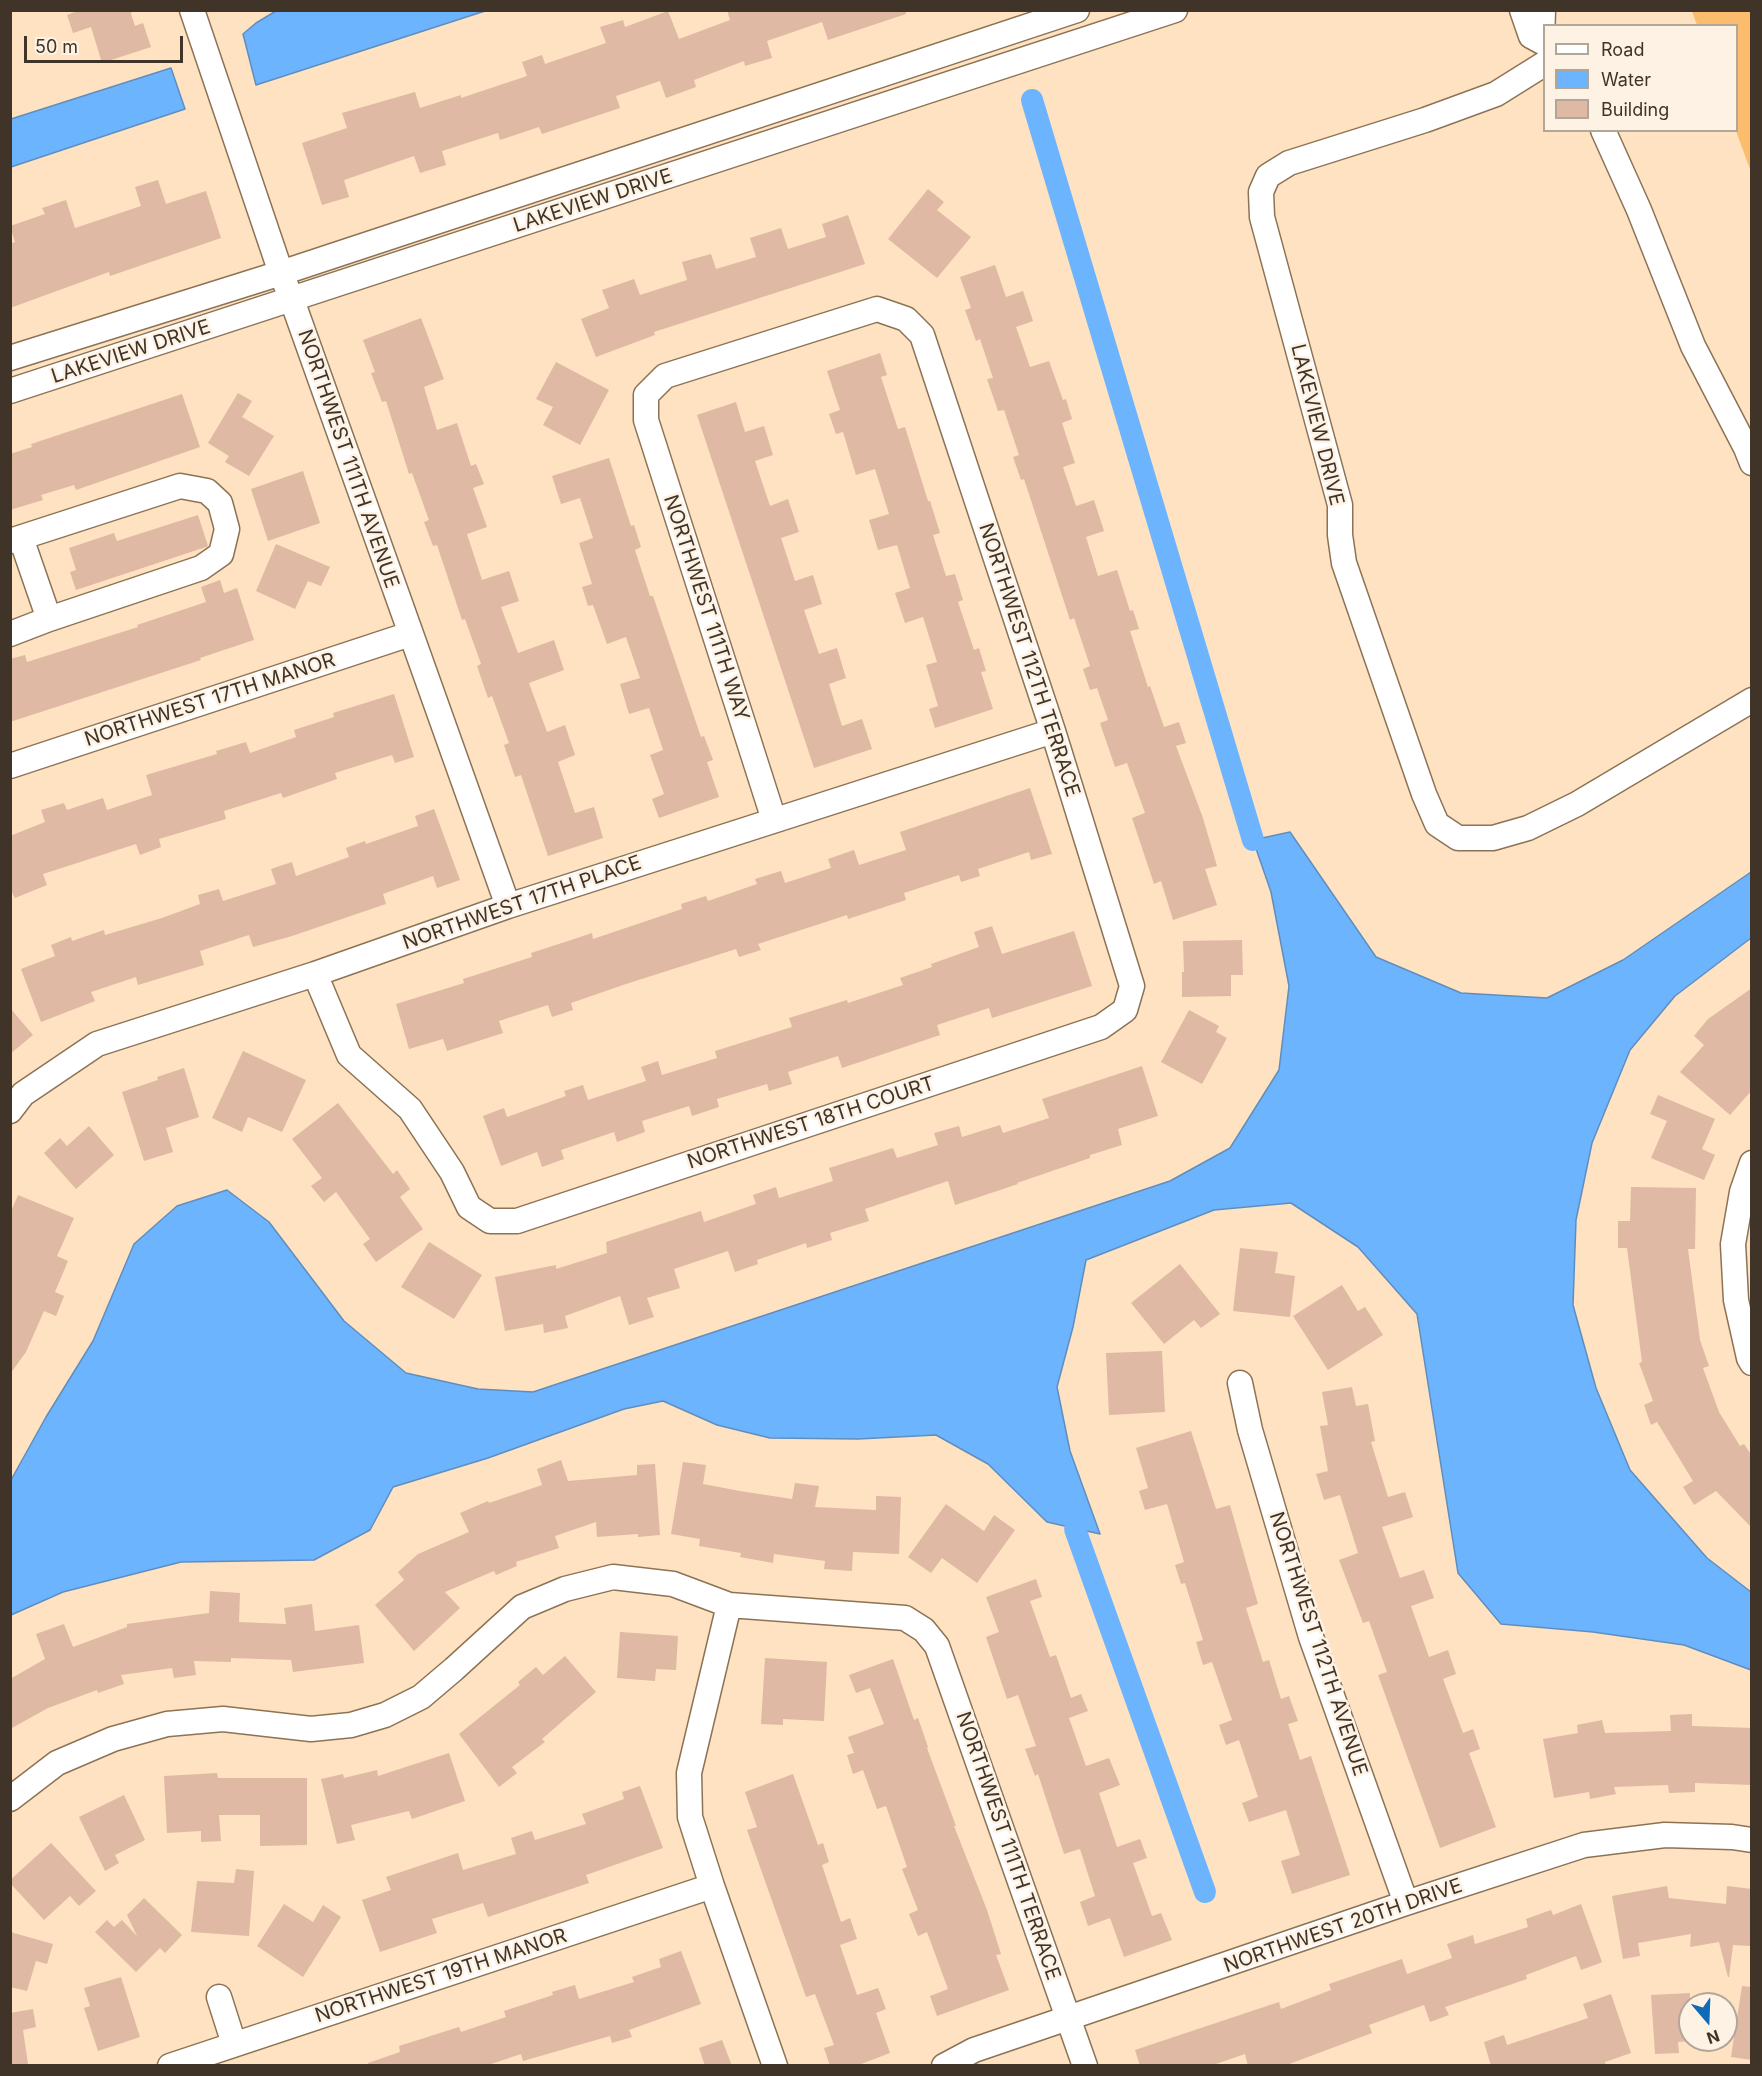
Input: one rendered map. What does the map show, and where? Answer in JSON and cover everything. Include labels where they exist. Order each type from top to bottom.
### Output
[{"type":"street","name":"NORTHWEST 111TH AVENUE","points":[[192,10],[281,273],[508,906]]},
{"type":"street","name":"LAKEVIEW DRIVE","points":[[10,358],[281,273],[1077,10]]},
{"type":"street","name":"LAKEVIEW DRIVE","points":[[10,391],[1175,10]]},
{"type":"street","points":[[1522,10],[1531,36],[1543,42],[1543,10]]},
{"type":"street","name":"LAKEVIEW DRIVE","points":[[1543,65],[1496,94],[1425,120],[1289,163],[1268,176],[1261,192],[1262,217],[1340,505],[1340,535],[1344,563],[1424,794],[1437,824],[1458,838],[1492,838],[1528,828],[1578,804],[1752,700]]},
{"type":"street","points":[[1604,132],[1639,210],[1693,346],[1752,463]]},
{"type":"street","name":"NORTHWEST 112TH TERRACE","points":[[646,395],[665,376],[877,309],[906,319],[922,334],[1053,731],[1132,986],[1125,1010]]},
{"type":"street","name":"NORTHWEST 111TH WAY","points":[[646,395],[646,420],[774,820]]},
{"type":"street","points":[[10,634],[201,568],[221,554],[227,529],[220,503],[207,491],[180,486],[16,539],[49,619]]},
{"type":"street","name":"NORTHWEST 17TH MANOR","points":[[10,766],[410,634]]},
{"type":"street","name":"NORTHWEST 17TH PLACE","points":[[10,1111],[23,1094],[97,1044],[315,974],[508,906],[1053,731]]},
{"type":"street","name":"NORTHWEST 18TH COURT","points":[[315,974],[349,1055],[410,1109],[452,1172],[469,1207],[490,1221],[517,1221],[1045,1046],[1101,1027],[1125,1010]]},
{"type":"street","points":[[1752,1163],[1742,1192],[1733,1244],[1736,1300],[1752,1363]]},
{"type":"street","name":"NORTHWEST 112TH AVENUE","points":[[1240,1383],[1250,1430],[1311,1637],[1406,1903]]},
{"type":"street","points":[[10,1799],[57,1763],[113,1738],[167,1724],[223,1719],[311,1729],[351,1725],[386,1715],[421,1697],[522,1607],[565,1589],[613,1577],[673,1584],[729,1605],[689,1773],[690,1817],[775,2066]]},
{"type":"street","name":"NORTHWEST 111TH TERRACE","points":[[729,1605],[905,1618],[924,1630],[937,1646],[1085,2066]]},
{"type":"street","name":"NORTHWEST 20TH DRIVE","points":[[944,2066],[974,2050],[1584,1845],[1665,1835],[1732,1837],[1752,1840]]},
{"type":"street","name":"NORTHWEST 19TH MANOR","points":[[170,2066],[712,1886]]},
{"type":"street","points":[[219,1997],[234,2044]]},
{"type":"shaded area","points":[[1692,11],[1751,11],[1751,172],[1736,132],[1738,24],[1697,24]]},
{"type":"water","points":[[276,11],[485,11],[256,85],[243,34]]},
{"type":"water","points":[[171,68],[185,109],[11,167],[11,119]]},
{"type":"water","points":[[1290,832],[1376,957],[1461,993],[1547,998],[1623,960],[1751,872],[1751,938],[1675,996],[1630,1050],[1592,1143],[1576,1220],[1573,1305],[1596,1388],[1630,1470],[1707,1558],[1751,1592],[1751,1670],[1684,1645],[1593,1632],[1501,1624],[1458,1573],[1417,1314],[1358,1247],[1291,1203],[1214,1210],[1086,1260],[1073,1327],[1057,1387],[1070,1451],[1100,1534],[1047,1522],[988,1464],[936,1435],[858,1439],[770,1438],[717,1425],[663,1401],[624,1409],[488,1458],[393,1487],[370,1530],[314,1560],[181,1562],[63,1592],[11,1615],[11,1480],[46,1417],[93,1341],[134,1244],[177,1206],[227,1190],[269,1222],[344,1321],[406,1373],[478,1389],[533,1392],[1170,1181],[1230,1148],[1279,1070],[1289,986],[1271,892],[1253,840]]},
{"type":"building","points":[[80,10],[132,10],[135,26],[143,23],[151,47],[102,63],[91,27],[73,33],[67,15]]},
{"type":"building","points":[[727,10],[906,10],[906,14],[828,40],[822,22],[767,41],[772,58],[745,66],[744,61],[694,80],[696,87],[666,98],[660,81],[616,96],[620,108],[542,134],[539,127],[500,140],[498,133],[442,151],[446,165],[420,173],[414,156],[344,180],[349,197],[322,205],[302,143],[347,128],[342,113],[415,92],[420,108],[461,95],[461,98],[527,76],[522,62],[542,55],[545,64],[606,43],[600,27],[623,20],[625,27],[668,11],[679,39],[730,20]]},
{"type":"building","points":[[158,180],[166,204],[206,191],[221,238],[110,276],[109,272],[10,308],[10,244],[15,242],[10,226],[45,214],[42,208],[66,200],[75,228],[141,206],[135,187]]},
{"type":"building","points":[[928,189],[944,202],[937,210],[971,237],[937,278],[888,239]]},
{"type":"building","points":[[848,215],[865,264],[654,332],[655,335],[596,357],[581,319],[609,308],[602,290],[634,279],[640,295],[687,280],[682,262],[711,254],[716,269],[756,257],[750,238],[781,228],[788,249],[826,237],[822,224]]},
{"type":"building","points":[[995,265],[1006,297],[1023,291],[1033,321],[1016,327],[1030,367],[1049,361],[1063,400],[1066,399],[1072,419],[1062,423],[1075,463],[1063,467],[1076,506],[1094,500],[1104,531],[1086,537],[1098,576],[1117,570],[1130,611],[1133,610],[1139,629],[1130,631],[1148,687],[1150,686],[1164,727],[1179,722],[1186,743],[1176,746],[1203,818],[1217,866],[1205,869],[1217,905],[1173,920],[1161,881],[1154,884],[1132,818],[1145,813],[1127,763],[1115,767],[1100,723],[1108,720],[1097,688],[1090,690],[1083,669],[1090,666],[1074,618],[1070,620],[1024,479],[1021,480],[1013,457],[1019,455],[1004,410],[998,411],[987,379],[993,378],[980,339],[976,341],[965,310],[971,308],[960,277]]},
{"type":"building","points":[[421,318],[444,379],[424,387],[437,430],[457,423],[471,466],[476,464],[484,484],[473,488],[487,527],[467,534],[482,580],[509,571],[519,601],[501,607],[518,653],[554,640],[564,670],[529,683],[547,732],[565,725],[575,755],[558,762],[575,813],[594,807],[603,838],[548,856],[521,775],[515,777],[504,745],[509,743],[492,696],[488,698],[477,666],[481,664],[465,619],[462,620],[437,545],[433,546],[424,522],[429,520],[412,473],[409,474],[386,401],[382,402],[371,373],[375,372],[363,340]]},
{"type":"building","points":[[880,353],[887,375],[881,377],[898,429],[905,427],[928,501],[930,501],[940,533],[933,535],[946,576],[955,574],[963,600],[958,602],[974,650],[979,648],[986,671],[981,672],[993,709],[935,728],[929,709],[938,706],[926,665],[937,662],[923,617],[905,623],[895,593],[910,588],[897,545],[878,550],[869,520],[889,514],[875,469],[856,475],[843,432],[836,434],[829,414],[840,410],[827,371]]},
{"type":"building","points":[[556,362],[609,390],[580,445],[543,425],[553,407],[536,399]]},
{"type":"building","points":[[238,393],[252,401],[242,417],[274,436],[249,476],[225,462],[229,456],[208,443]]},
{"type":"building","points":[[182,394],[200,447],[76,490],[74,485],[41,495],[43,500],[10,510],[10,454],[32,447],[31,444]]},
{"type":"building","points":[[736,402],[745,432],[764,426],[773,455],[755,461],[770,506],[788,499],[799,532],[781,538],[795,581],[813,575],[822,604],[804,610],[819,654],[837,648],[846,678],[829,684],[842,726],[862,719],[872,749],[814,768],[697,415]]},
{"type":"building","points":[[609,458],[631,526],[634,525],[641,547],[635,550],[650,596],[653,596],[701,737],[704,736],[713,760],[707,762],[719,797],[659,818],[652,799],[664,794],[650,755],[663,750],[649,708],[629,714],[620,684],[640,678],[626,637],[607,644],[593,605],[588,606],[582,587],[592,584],[579,543],[593,538],[580,498],[561,504],[552,476]]},
{"type":"building","points":[[303,471],[320,523],[268,541],[251,489]]},
{"type":"building","points":[[198,515],[208,546],[76,590],[70,572],[76,570],[69,548],[114,533],[117,541]]},
{"type":"building","points":[[276,544],[330,567],[321,586],[308,581],[295,609],[256,591]]},
{"type":"building","points":[[220,580],[224,593],[237,588],[254,640],[200,658],[201,660],[10,722],[10,659],[25,655],[27,662],[138,627],[137,625],[206,602],[201,587]]},
{"type":"building","points":[[394,694],[414,757],[395,763],[392,755],[335,773],[337,779],[283,798],[281,793],[224,811],[226,819],[159,839],[161,847],[140,855],[136,844],[43,874],[47,885],[15,898],[10,888],[10,836],[45,822],[41,810],[64,803],[67,810],[103,798],[107,810],[152,795],[146,775],[217,754],[216,751],[246,742],[250,753],[296,737],[294,730],[334,717],[333,713]]},
{"type":"building","points":[[1030,788],[1052,854],[1031,860],[1029,852],[978,869],[980,876],[961,882],[959,875],[904,893],[906,900],[848,919],[847,915],[758,944],[761,950],[739,957],[736,949],[571,1003],[573,1010],[552,1017],[548,1005],[499,1021],[503,1033],[447,1051],[443,1039],[409,1049],[396,1004],[464,983],[463,979],[532,957],[531,953],[592,933],[593,939],[682,909],[681,904],[706,896],[708,901],[757,884],[755,879],[781,871],[785,883],[831,868],[828,859],[854,850],[859,865],[906,850],[900,832]]},
{"type":"building","points":[[434,809],[460,880],[437,888],[433,876],[383,894],[386,904],[292,936],[253,947],[249,935],[200,951],[204,965],[138,985],[136,977],[91,992],[95,1001],[41,1022],[21,969],[55,956],[51,945],[71,937],[72,941],[104,930],[105,935],[162,918],[200,904],[198,895],[219,889],[223,901],[276,884],[271,869],[292,862],[296,876],[349,857],[346,848],[365,841],[366,844],[418,826],[415,816]]},
{"type":"building","points":[[992,926],[1002,954],[1074,931],[1092,986],[992,1018],[989,1008],[937,1025],[940,1035],[842,1068],[838,1056],[788,1072],[792,1084],[769,1091],[767,1084],[717,1099],[719,1107],[692,1116],[689,1106],[642,1121],[645,1132],[617,1142],[614,1132],[561,1150],[564,1159],[542,1167],[537,1152],[501,1166],[483,1116],[504,1108],[507,1117],[566,1096],[564,1091],[583,1085],[588,1100],[646,1081],[641,1067],[658,1061],[662,1075],[717,1058],[715,1051],[792,1027],[789,1018],[847,1000],[848,1003],[903,985],[900,978],[979,947],[974,932]]},
{"type":"building","points":[[1242,940],[1243,975],[1231,975],[1231,996],[1182,997],[1183,941]]},
{"type":"building","points":[[1752,988],[1752,1090],[1730,1115],[1680,1072],[1704,1045],[1694,1036],[1708,1019]]},
{"type":"building","points":[[10,1008],[33,1035],[10,1054]]},
{"type":"building","points":[[1189,1010],[1219,1026],[1216,1032],[1227,1038],[1202,1084],[1161,1062]]},
{"type":"building","points":[[243,1051],[306,1080],[282,1132],[248,1117],[242,1132],[212,1118]]},
{"type":"building","points":[[1142,1066],[1158,1116],[1118,1129],[1122,1145],[955,1205],[948,1181],[865,1209],[869,1221],[830,1233],[832,1240],[807,1248],[806,1243],[757,1260],[758,1264],[735,1272],[728,1251],[674,1269],[680,1288],[647,1298],[654,1317],[629,1325],[620,1296],[565,1316],[568,1328],[544,1333],[543,1324],[505,1331],[495,1277],[556,1265],[556,1269],[607,1253],[606,1242],[701,1211],[704,1222],[756,1204],[753,1195],[776,1187],[779,1198],[833,1181],[829,1168],[893,1148],[897,1158],[938,1145],[934,1133],[959,1126],[962,1137],[1000,1125],[1003,1133],[1049,1118],[1042,1099]]},
{"type":"building","points":[[184,1068],[199,1117],[166,1128],[173,1152],[144,1161],[122,1092],[158,1080],[157,1077]]},
{"type":"building","points":[[1658,1095],[1715,1119],[1702,1149],[1715,1155],[1704,1180],[1651,1158],[1667,1121],[1650,1114]]},
{"type":"building","points":[[338,1103],[393,1174],[397,1170],[410,1189],[400,1197],[423,1229],[376,1262],[363,1244],[370,1239],[336,1192],[324,1202],[311,1186],[322,1178],[292,1139]]},
{"type":"building","points":[[89,1126],[114,1155],[76,1189],[44,1153],[60,1138],[67,1146]]},
{"type":"building","points":[[1631,1187],[1696,1188],[1695,1249],[1688,1249],[1700,1340],[1709,1366],[1703,1368],[1719,1412],[1740,1446],[1744,1444],[1752,1456],[1752,1528],[1716,1491],[1694,1505],[1683,1487],[1693,1481],[1657,1422],[1651,1425],[1644,1405],[1653,1401],[1639,1363],[1642,1362],[1627,1248],[1618,1248],[1618,1221],[1630,1221]]},
{"type":"building","points":[[18,1195],[74,1218],[57,1256],[68,1261],[55,1292],[64,1296],[56,1316],[44,1311],[26,1352],[10,1374],[10,1214]]},
{"type":"building","points":[[429,1242],[482,1275],[454,1319],[401,1287]]},
{"type":"building","points":[[1240,1248],[1278,1252],[1275,1273],[1295,1276],[1290,1317],[1233,1311]]},
{"type":"building","points":[[1180,1264],[1220,1314],[1201,1328],[1194,1320],[1164,1344],[1131,1303]]},
{"type":"building","points":[[1342,1285],[1358,1311],[1365,1307],[1383,1335],[1328,1370],[1293,1316]]},
{"type":"building","points":[[1162,1351],[1165,1412],[1109,1415],[1106,1353]]},
{"type":"building","points":[[1352,1387],[1356,1406],[1368,1404],[1375,1441],[1371,1442],[1388,1497],[1405,1492],[1413,1517],[1382,1527],[1400,1578],[1424,1570],[1434,1598],[1411,1606],[1429,1657],[1448,1650],[1456,1674],[1443,1679],[1463,1733],[1473,1729],[1480,1749],[1469,1753],[1496,1827],[1440,1848],[1378,1675],[1387,1672],[1369,1621],[1363,1623],[1339,1560],[1358,1553],[1340,1495],[1324,1500],[1316,1474],[1328,1471],[1320,1426],[1328,1425],[1322,1392]]},
{"type":"building","points":[[1191,1431],[1216,1509],[1230,1505],[1258,1604],[1246,1608],[1263,1662],[1269,1660],[1281,1699],[1289,1696],[1298,1721],[1288,1724],[1300,1760],[1311,1756],[1350,1875],[1292,1894],[1281,1861],[1300,1855],[1286,1810],[1249,1822],[1242,1803],[1258,1797],[1239,1740],[1226,1745],[1219,1725],[1232,1720],[1212,1662],[1203,1665],[1196,1642],[1203,1640],[1185,1583],[1181,1584],[1175,1565],[1184,1562],[1167,1504],[1145,1510],[1139,1491],[1148,1488],[1136,1448]]},
{"type":"building","points":[[561,1460],[568,1481],[637,1475],[637,1465],[655,1464],[660,1535],[597,1537],[596,1522],[555,1536],[559,1548],[516,1562],[517,1566],[496,1575],[494,1571],[445,1592],[460,1608],[414,1651],[375,1605],[404,1580],[398,1572],[418,1554],[469,1532],[460,1513],[488,1501],[489,1503],[542,1485],[537,1469]]},
{"type":"building","points":[[683,1462],[706,1465],[703,1484],[740,1491],[792,1499],[795,1483],[819,1486],[815,1507],[876,1510],[876,1496],[901,1497],[899,1554],[853,1552],[852,1571],[824,1569],[825,1561],[774,1554],[773,1563],[740,1557],[741,1553],[699,1546],[700,1539],[671,1534]]},
{"type":"building","points":[[946,1504],[984,1531],[994,1515],[1015,1530],[977,1583],[942,1558],[931,1573],[908,1557]]},
{"type":"building","points":[[1036,1579],[1042,1597],[1030,1601],[1050,1657],[1056,1655],[1071,1698],[1081,1694],[1088,1711],[1069,1718],[1086,1766],[1109,1758],[1120,1785],[1099,1793],[1117,1847],[1140,1839],[1147,1858],[1133,1863],[1152,1916],[1161,1913],[1172,1940],[1124,1957],[1110,1918],[1088,1926],[1080,1902],[1095,1896],[1080,1849],[1064,1854],[1038,1774],[1035,1776],[1025,1749],[1036,1746],[1018,1695],[1007,1699],[986,1637],[999,1632],[986,1597]]},
{"type":"building","points":[[210,1591],[240,1593],[239,1622],[286,1624],[284,1608],[312,1604],[315,1631],[359,1625],[364,1663],[293,1672],[291,1660],[231,1658],[231,1662],[194,1661],[196,1675],[174,1678],[172,1668],[121,1675],[124,1684],[98,1693],[97,1690],[48,1708],[10,1729],[10,1679],[45,1659],[36,1634],[64,1624],[73,1647],[127,1627],[127,1624],[209,1613]]},
{"type":"building","points":[[620,1632],[678,1636],[676,1670],[656,1669],[655,1681],[617,1678]]},
{"type":"building","points":[[565,1656],[596,1692],[542,1739],[545,1742],[512,1767],[517,1773],[499,1787],[459,1734],[520,1685],[518,1682],[536,1667],[543,1675]]},
{"type":"building","points":[[765,1658],[827,1662],[824,1721],[783,1719],[783,1725],[761,1724]]},
{"type":"building","points":[[893,1659],[914,1720],[918,1718],[956,1826],[954,1826],[987,1910],[1001,1954],[996,1955],[1009,1990],[937,2016],[930,1996],[948,1989],[927,1932],[918,1936],[909,1914],[918,1910],[902,1869],[907,1867],[886,1806],[877,1809],[863,1770],[853,1774],[847,1755],[854,1753],[848,1737],[884,1724],[870,1688],[856,1693],[849,1675]]},
{"type":"building","points":[[1692,1714],[1692,1726],[1752,1728],[1752,1785],[1695,1783],[1695,1792],[1669,1793],[1668,1785],[1614,1787],[1616,1794],[1590,1799],[1589,1792],[1554,1798],[1543,1739],[1578,1733],[1577,1725],[1602,1720],[1605,1733],[1671,1731],[1670,1715]]},
{"type":"building","points":[[449,1753],[465,1801],[412,1819],[409,1811],[351,1825],[355,1840],[337,1844],[321,1779],[343,1774],[344,1778],[377,1770],[378,1776]]},
{"type":"building","points":[[217,1773],[218,1778],[307,1778],[307,1845],[260,1846],[260,1815],[219,1815],[221,1841],[201,1842],[201,1831],[167,1833],[164,1776]]},
{"type":"building","points":[[793,1774],[818,1845],[823,1843],[829,1862],[822,1865],[841,1922],[850,1918],[857,1939],[840,1945],[857,1995],[878,1988],[886,2009],[876,2013],[890,2053],[856,2066],[830,2066],[824,2048],[834,2045],[815,1994],[806,1997],[747,1830],[757,1827],[745,1792]]},
{"type":"building","points":[[640,1786],[663,1848],[586,1875],[589,1883],[488,1917],[483,1903],[432,1919],[437,1933],[380,1952],[362,1900],[391,1890],[386,1877],[458,1853],[463,1870],[516,1854],[511,1838],[532,1831],[535,1840],[586,1824],[582,1814],[624,1799],[622,1792]]},
{"type":"building","points":[[124,1795],[145,1840],[115,1855],[119,1863],[105,1871],[79,1817]]},
{"type":"building","points":[[51,1843],[96,1891],[79,1906],[70,1896],[44,1920],[10,1883],[10,1880]]},
{"type":"building","points":[[236,1869],[254,1871],[249,1936],[191,1932],[197,1881],[234,1883]]},
{"type":"building","points":[[1667,1886],[1669,1898],[1726,1904],[1727,1886],[1752,1889],[1750,1946],[1733,1945],[1729,1977],[1719,1942],[1690,1947],[1691,1934],[1638,1943],[1640,1956],[1623,1959],[1612,1896]]},
{"type":"building","points":[[144,1898],[182,1935],[165,1953],[160,1948],[136,1972],[95,1932],[107,1920],[114,1927],[122,1920],[137,1936],[127,1915]]},
{"type":"building","points":[[284,1904],[313,1922],[323,1905],[341,1917],[303,1977],[257,1946]]},
{"type":"building","points":[[1581,1904],[1602,1962],[1581,1970],[1576,1956],[1526,1975],[1527,1979],[1445,2007],[1449,2015],[1430,2022],[1424,2005],[1369,2025],[1372,2033],[1284,2066],[1248,2066],[1245,2054],[1210,2066],[1140,2066],[1135,2050],[1279,2002],[1281,2009],[1331,1990],[1329,1984],[1402,1959],[1407,1974],[1452,1958],[1447,1944],[1473,1935],[1475,1944],[1528,1927],[1526,1919],[1551,1910],[1553,1915]]},
{"type":"building","points":[[10,1932],[53,1944],[47,1964],[36,1961],[27,1991],[10,1987]]},
{"type":"building","points":[[681,1951],[701,2004],[629,2030],[632,2037],[612,2043],[610,2036],[523,2061],[521,2054],[485,2066],[369,2066],[368,2063],[400,2052],[399,2046],[459,2027],[461,2032],[506,2017],[504,2011],[553,1995],[552,1992],[575,1985],[579,1999],[634,1982],[632,1977],[661,1967],[659,1959]]},
{"type":"building","points":[[121,1977],[140,2037],[98,2051],[84,2008],[90,2006],[84,1988]]},
{"type":"building","points":[[1742,1986],[1752,1987],[1752,2060],[1731,2057],[1732,2052],[1738,2052],[1738,2012]]},
{"type":"building","points":[[1611,1994],[1631,2053],[1605,2062],[1606,2066],[1491,2066],[1484,2042],[1504,2035],[1507,2045],[1588,2018],[1583,2004]]},
{"type":"building","points":[[1678,1994],[1679,2053],[1655,2054],[1651,1995]]},
{"type":"building","points":[[33,2009],[36,2027],[23,2030],[28,2064],[10,2066],[10,2013]]},
{"type":"building","points":[[722,2040],[732,2066],[705,2066],[699,2048]]},
{"type":"waterway","points":[[1032,100],[1253,840]]},
{"type":"waterway","points":[[1075,1529],[1205,1892]]}]
